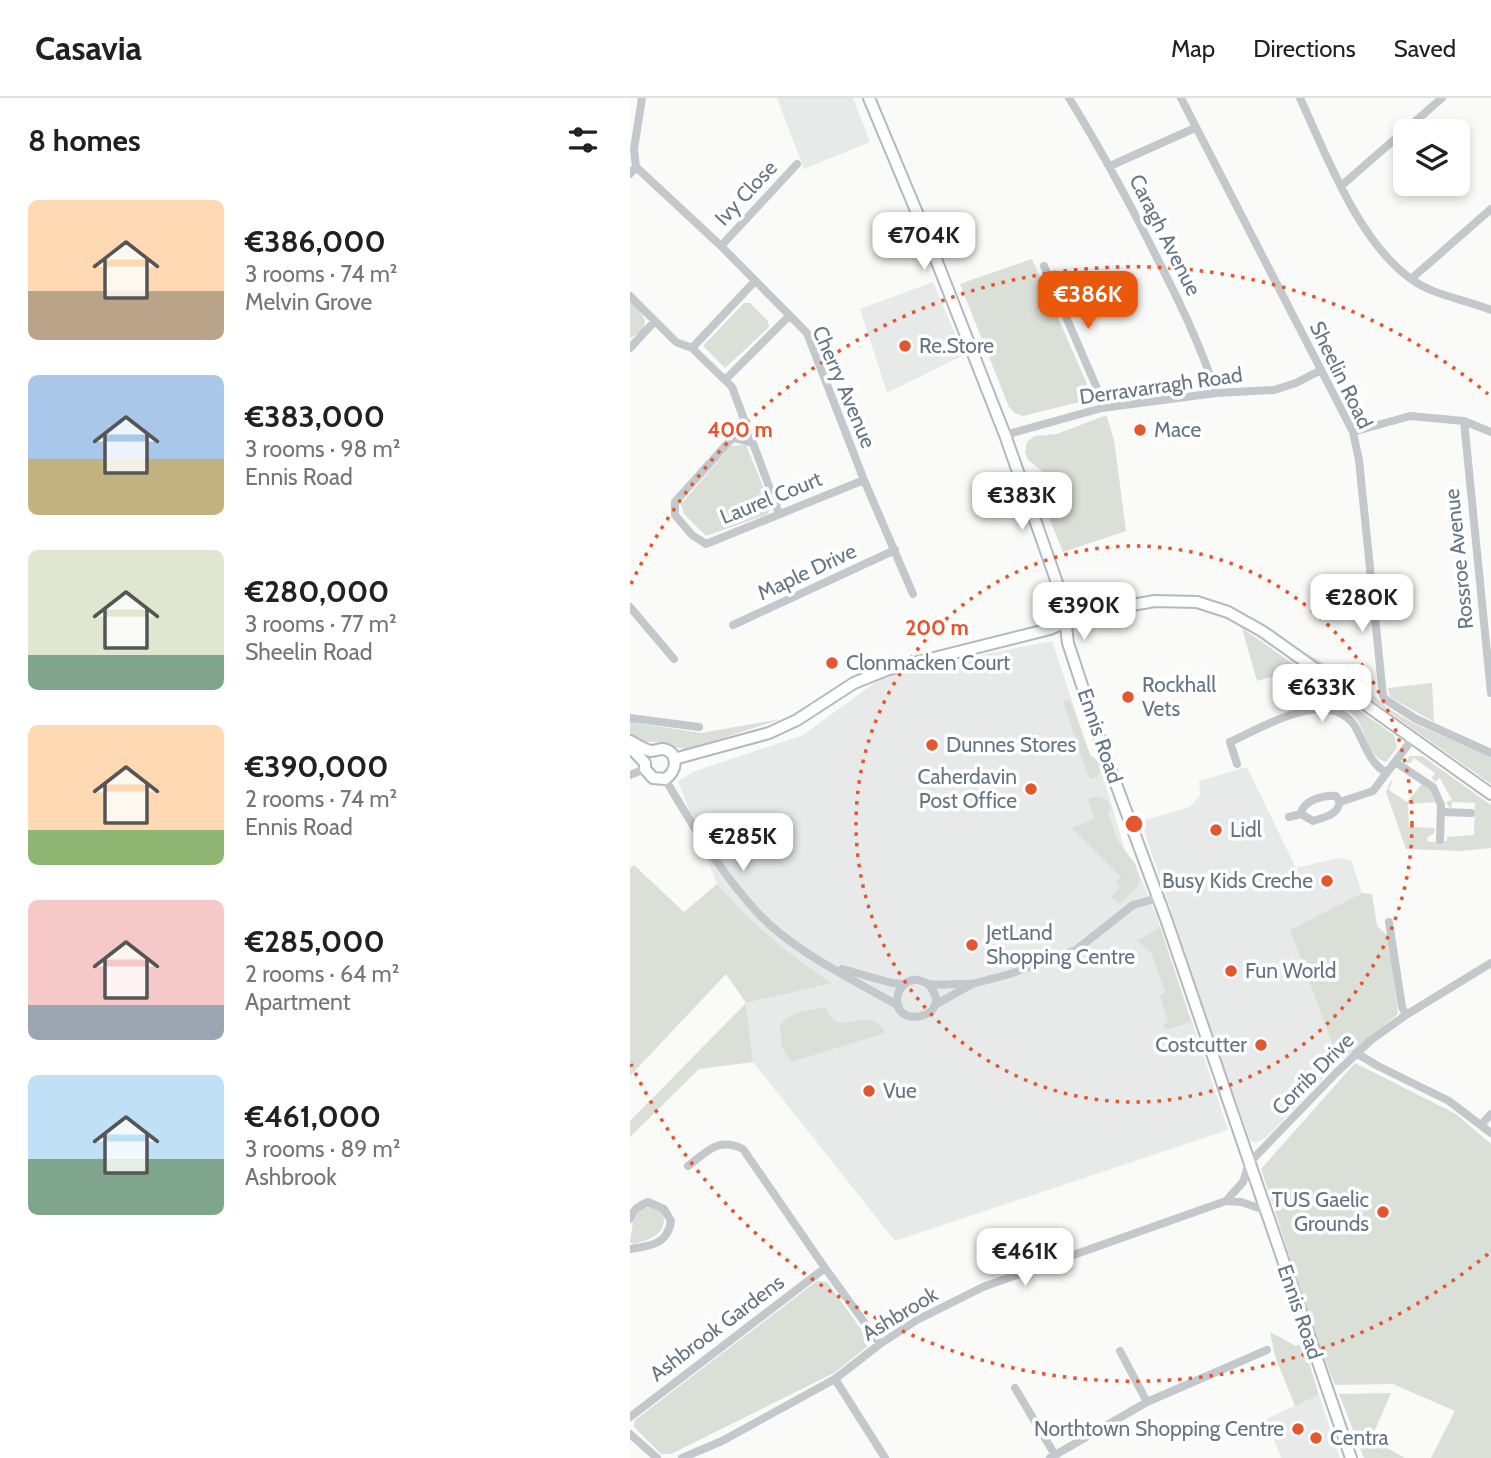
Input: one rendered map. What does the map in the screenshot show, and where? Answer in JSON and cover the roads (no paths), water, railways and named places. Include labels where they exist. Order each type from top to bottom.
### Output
[{"type":"main road","name":"Ennis Road","points":[[869,98],[1005,435],[1063,600],[1068,643],[1099,737],[1158,898],[1351,1458]]},
{"type":"main road","points":[[674,759],[769,733],[797,720],[854,683],[886,670],[1050,629],[1086,613],[1155,601],[1197,602],[1228,612],[1262,631],[1491,794]]},
{"type":"main road","points":[[630,741],[652,751],[665,750],[674,759],[673,773],[665,779],[653,778],[630,747]]},
{"type":"main road","points":[[645,766],[652,751]]},
{"type":"street","points":[[633,171],[642,98]]},
{"type":"street","name":"Caragh Avenue","points":[[1069,98],[1110,166],[1200,347],[1216,393]]},
{"type":"street","name":"Sheelin Road","points":[[1181,98],[1353,432],[1359,460],[1383,696],[1385,700],[1416,719],[1491,753]]},
{"type":"street","points":[[1300,98],[1353,210],[1385,254],[1411,279],[1434,292],[1491,310]]},
{"type":"street","points":[[1341,186],[1443,98]]},
{"type":"street","points":[[1110,166],[1195,128]]},
{"type":"street","name":"Ivy Close","points":[[721,246],[797,164]]},
{"type":"street","name":"Cherry Avenue","points":[[633,171],[721,246],[807,333],[864,480],[914,594]]},
{"type":"street","points":[[1411,279],[1491,209]]},
{"type":"street","points":[[1044,266],[1096,386],[1102,408]]},
{"type":"street","points":[[692,348],[755,281]]},
{"type":"street","points":[[630,296],[676,342],[692,348],[732,387],[779,513]]},
{"type":"street","points":[[726,379],[789,316]]},
{"type":"street","points":[[630,348],[655,321]]},
{"type":"street","name":"Derravarragh Road","points":[[1005,435],[1102,408],[1216,393],[1274,390],[1296,383],[1321,370]]},
{"type":"street","points":[[1353,432],[1410,416],[1464,421],[1491,432]]},
{"type":"street","name":"Rossroe Avenue","points":[[1464,421],[1491,693]]},
{"type":"street","name":"Laurel Court","points":[[745,424],[675,502],[676,515],[692,535],[706,544],[864,480]]},
{"type":"street","points":[[732,437],[752,443]]},
{"type":"street","name":"Maple Drive","points":[[733,625],[895,550]]},
{"type":"street","points":[[630,607],[674,659]]},
{"type":"street","points":[[1300,686],[1308,709]]},
{"type":"street","points":[[1237,764],[1230,741],[1308,709],[1344,714],[1352,721],[1378,768],[1387,773]]},
{"type":"street","points":[[630,718],[699,727]]},
{"type":"street","points":[[1340,802],[1366,795],[1387,773],[1413,738]]},
{"type":"street","points":[[1395,762],[1433,787],[1441,804],[1440,840]]},
{"type":"street","points":[[630,775],[645,766]]},
{"type":"street","points":[[665,779],[730,880],[757,913],[787,938],[826,964],[899,1006],[904,1014],[915,1018],[927,1015],[934,1005],[972,984],[1010,974],[1076,950],[1133,905],[1158,898]]},
{"type":"street","points":[[1289,817],[1301,814],[1313,821],[1333,814],[1339,808],[1340,802],[1336,796],[1329,796],[1306,803],[1301,814]]},
{"type":"street","points":[[1441,812],[1471,813]]},
{"type":"street","points":[[1389,922],[1402,1007],[1406,1015]]},
{"type":"street","name":"Corrib Drive","points":[[1249,1163],[1356,1053],[1406,1015],[1491,963]]},
{"type":"street","points":[[826,964],[859,975],[905,984],[917,980],[928,984],[972,984]]},
{"type":"street","points":[[899,1006],[899,991],[905,984]]},
{"type":"street","points":[[928,984],[935,993],[934,1005]]},
{"type":"street","points":[[1356,1053],[1449,1101],[1491,1133]]},
{"type":"street","points":[[1481,1125],[1491,1114]]},
{"type":"street","points":[[688,1166],[716,1145],[730,1143],[743,1149],[880,1344]]},
{"type":"street","points":[[1226,1201],[1243,1182],[1249,1163]]},
{"type":"street","points":[[1226,1201],[1241,1202],[1265,1210]]},
{"type":"street","name":"Ashbrook","points":[[682,1458],[722,1441],[835,1379],[880,1344],[917,1320],[983,1287],[1226,1201]]},
{"type":"street","points":[[630,1219],[639,1205],[648,1202],[664,1209],[671,1221],[666,1236],[656,1245],[630,1249]]},
{"type":"street","name":"Ashbrook Gardens","points":[[630,1417],[825,1268]]},
{"type":"street","points":[[1015,1388],[1053,1457],[1147,1402],[1267,1350]]},
{"type":"street","points":[[1120,1352],[1147,1402]]},
{"type":"street","points":[[835,1379],[885,1458]]},
{"type":"street","points":[[630,1434],[657,1458]]},
{"type":"place","name":"Re.Store","points":[[905,346]]},
{"type":"place","name":"Mace","points":[[1140,430]]},
{"type":"place","name":"Clonmacken Court","points":[[832,663]]},
{"type":"place","name":"Rockhall Vets","points":[[1128,697]]},
{"type":"place","name":"Dunnes Stores","points":[[932,745]]},
{"type":"place","name":"Caherdavin Post Office","points":[[1031,789]]},
{"type":"place","name":"Lidl","points":[[1216,830]]},
{"type":"place","name":"Busy Kids Creche","points":[[1327,881]]},
{"type":"place","name":"JetLand Shopping Centre","points":[[972,945]]},
{"type":"place","name":"Fun World","points":[[1231,971]]},
{"type":"place","name":"Costcutter","points":[[1261,1045]]},
{"type":"place","name":"Vue","points":[[869,1091]]},
{"type":"place","name":"TUS Gaelic Grounds","points":[[1383,1212]]},
{"type":"place","name":"Northtown Shopping Centre","points":[[1298,1429]]},
{"type":"place","name":"Centra","points":[[1316,1438]]}]
